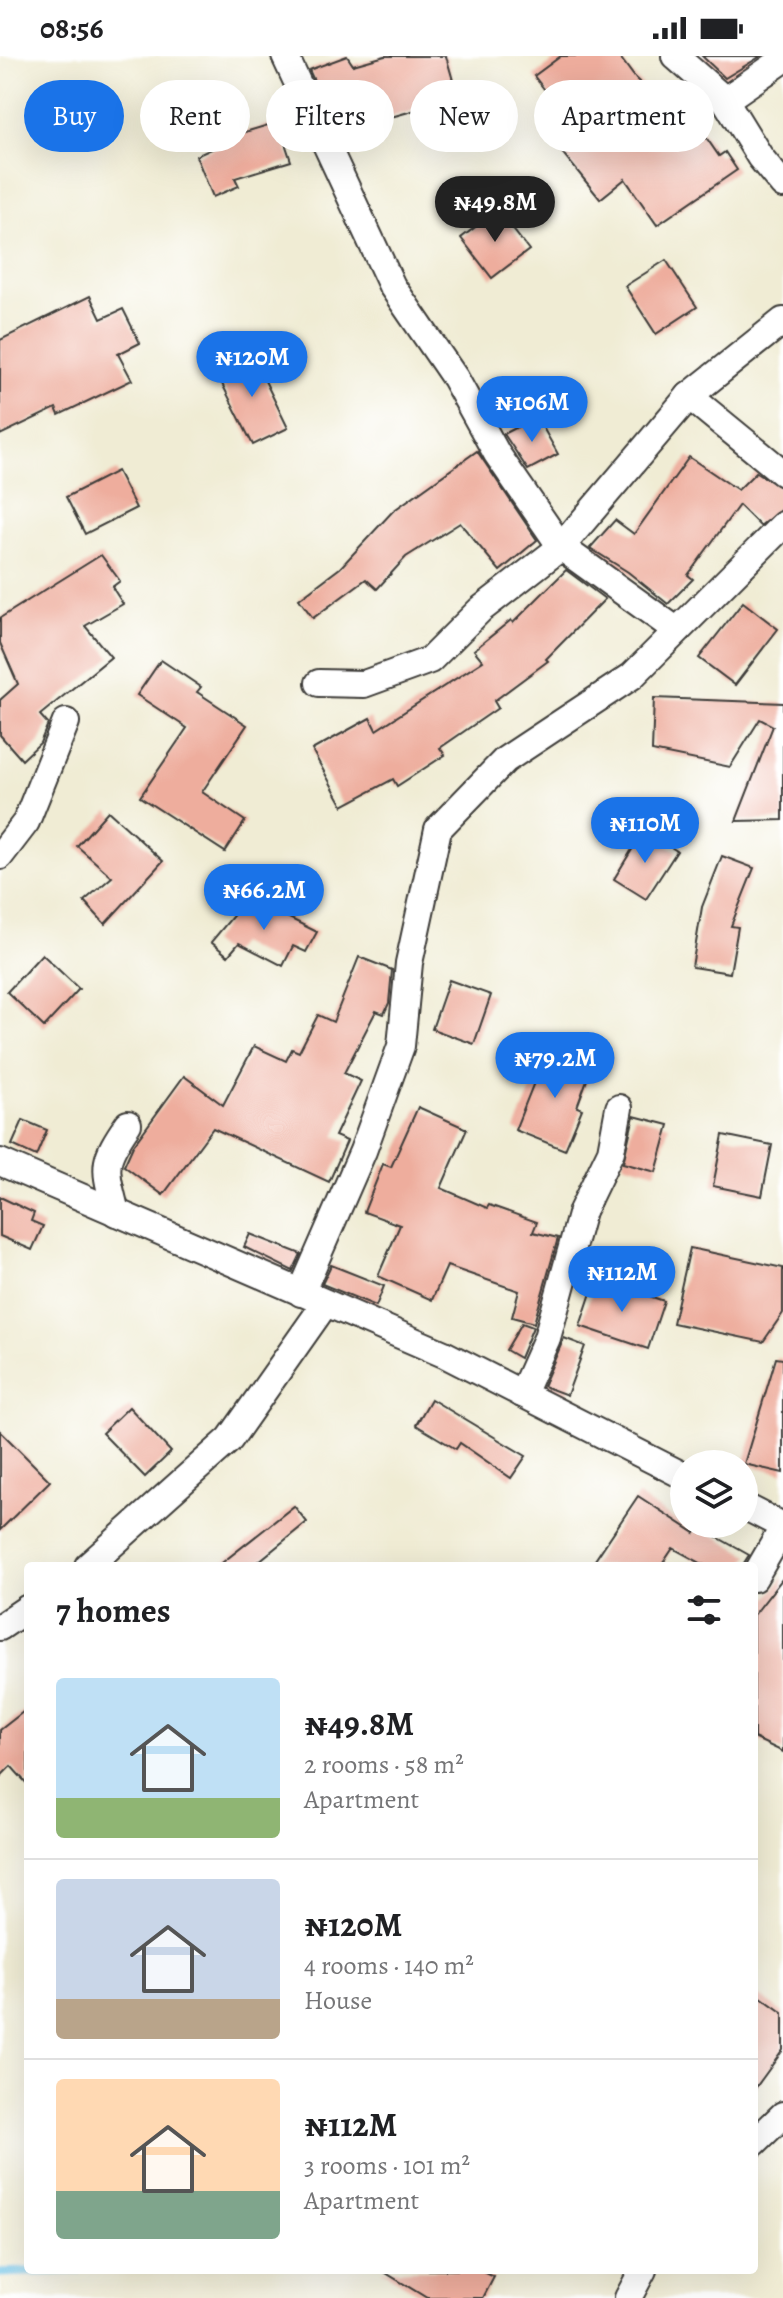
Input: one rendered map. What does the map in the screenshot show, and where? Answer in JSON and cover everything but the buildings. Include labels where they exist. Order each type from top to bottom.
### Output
[{"type":"street","points":[[285,56],[392,286],[455,378],[497,454],[561,547],[676,630]]},
{"type":"street","points":[[675,56],[725,100],[760,157],[783,185]]},
{"type":"street","points":[[725,100],[783,60]]},
{"type":"street","points":[[319,683],[364,684],[430,660],[480,610],[561,547],[689,396],[783,321]]},
{"type":"street","points":[[689,396],[783,473]]},
{"type":"street","points":[[301,1293],[363,1151],[401,1046],[409,963],[438,829],[505,760],[632,676],[783,525]]},
{"type":"street","points":[[0,856],[26,822],[66,722]]},
{"type":"street","points":[[522,1394],[547,1338],[582,1211],[611,1151],[619,1108]]},
{"type":"street","points":[[116,1213],[106,1169],[108,1152],[128,1124]]},
{"type":"street","points":[[0,1162],[444,1354],[670,1469]]},
{"type":"street","points":[[92,1562],[230,1439],[325,1304]]},
{"type":"street","points":[[758,1514],[783,1527],[758,1571]]},
{"type":"street","points":[[0,1627],[24,1611]]},
{"type":"street","points":[[758,2139],[783,2115]]},
{"type":"street","points":[[628,2298],[641,2274]]},
{"type":"waterway","points":[[0,2273],[24,2272]]}]
